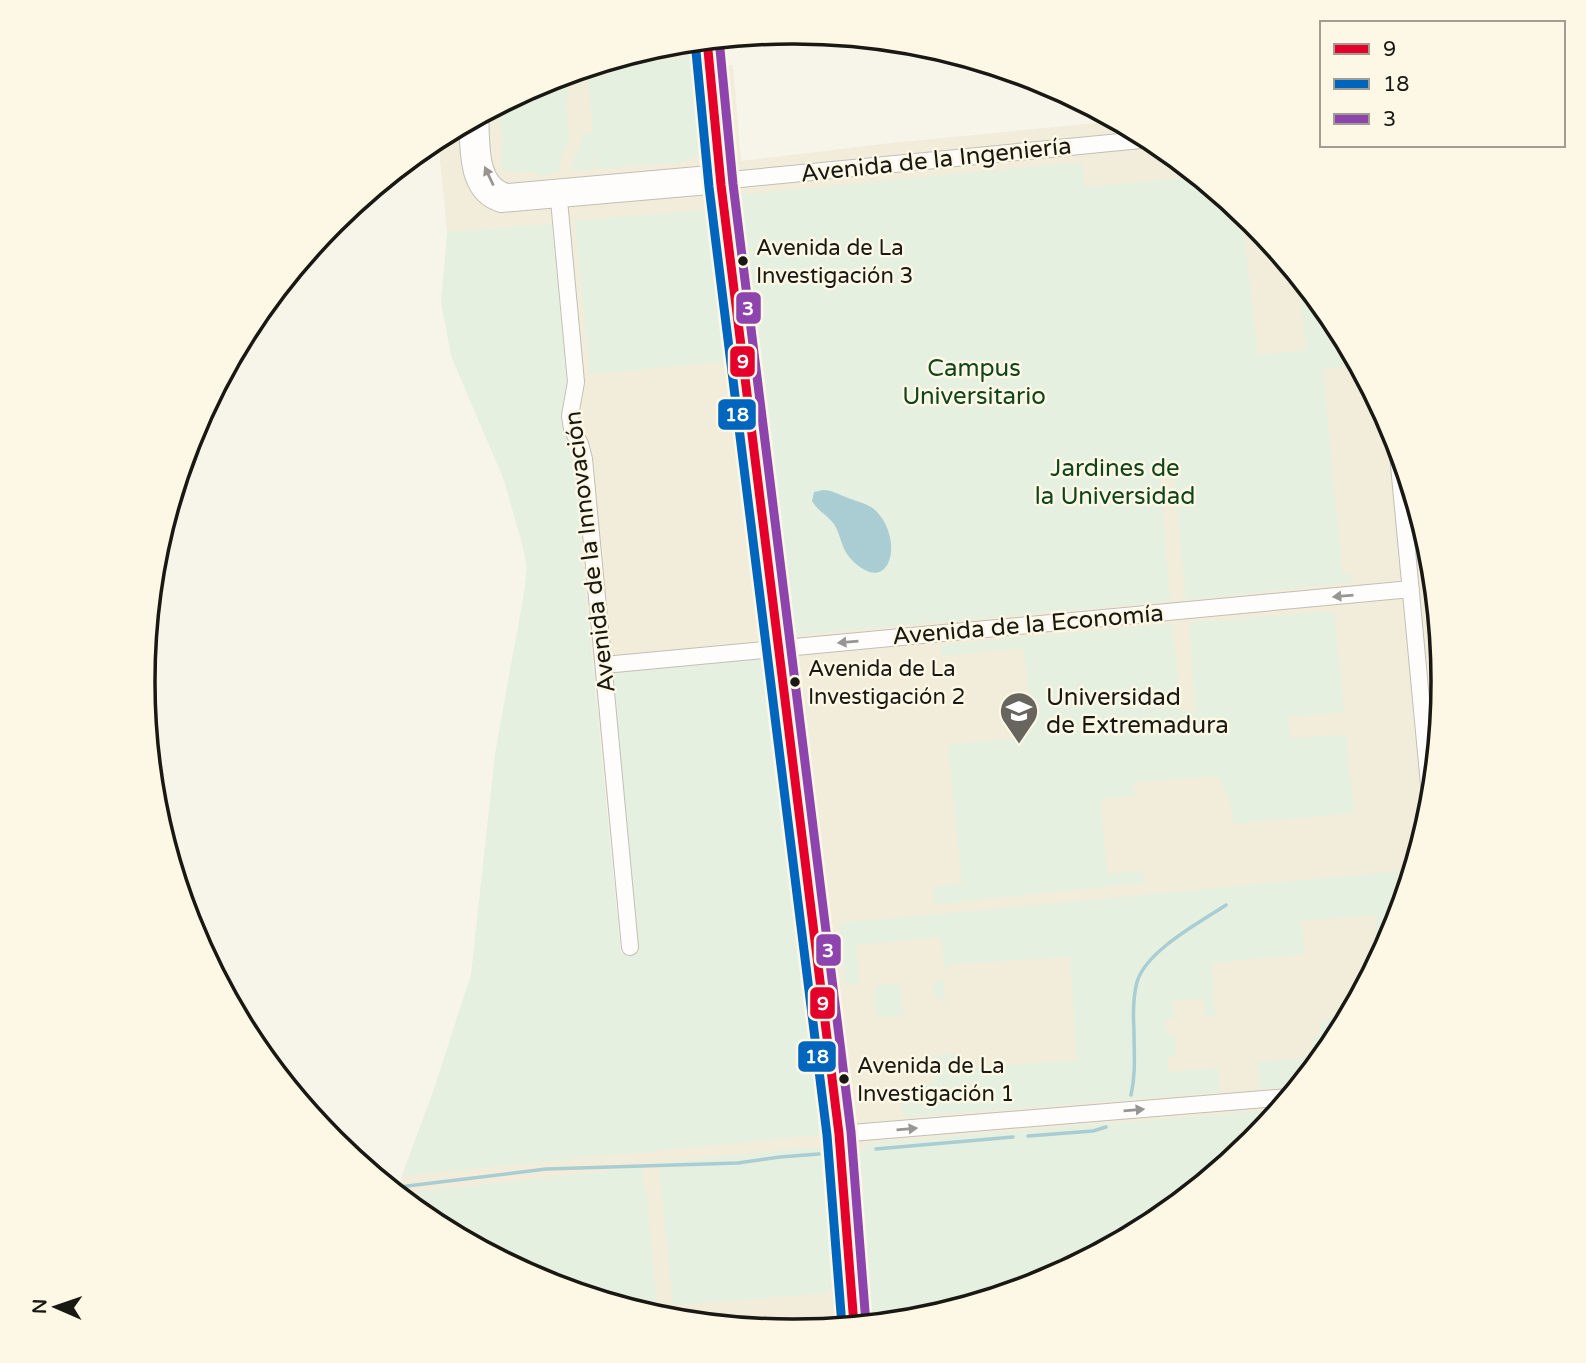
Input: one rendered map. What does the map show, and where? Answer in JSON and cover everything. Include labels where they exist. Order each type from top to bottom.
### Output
[{"type":"street","points":[[708,49],[720,180],[839,1134],[854,1316]]},
{"type":"street","points":[[481,125],[486,173],[494,187],[506,192],[720,180]]},
{"type":"street","points":[[468,133],[472,174],[477,186],[485,196],[496,203],[506,205],[720,180]]},
{"type":"street","name":"Avenida de la Ingeniería","points":[[720,180],[1131,141]]},
{"type":"street","name":"Avenida de la Innovación","points":[[559,200],[576,382],[570,416],[572,429],[584,459],[631,947]]},
{"type":"street","points":[[1402,492],[1426,753]]},
{"type":"street","name":"Avenida de la Economía","points":[[604,665],[1411,589]]},
{"type":"street","points":[[839,1134],[1275,1098]]},
{"type":"shaded area","name":"Universidad de Extremadura","points":[[693,52],[694,68],[733,65],[741,161],[1100,123],[1147,151],[1213,202],[1244,231],[1299,293],[1323,327],[1365,399],[1382,437],[1409,516],[1425,598],[1429,640],[1431,682],[1425,765],[1409,847],[1397,886],[1365,964],[1345,1000],[1299,1070],[1272,1102],[1213,1161],[1181,1187],[1112,1234],[1037,1271],[998,1285],[958,1298],[876,1314],[793,1319],[710,1314],[628,1298],[588,1285],[549,1271],[474,1234],[400,1183],[471,975],[622,954],[572,449],[564,435],[560,419],[561,402],[567,385],[552,224],[447,232],[439,151],[474,129],[549,92],[628,65]]},
{"type":"green space","points":[[693,52],[702,144],[696,157],[682,162],[597,169],[594,145],[595,169],[571,171],[584,134],[593,133],[588,78],[606,77],[606,72],[643,62],[686,58],[686,53]]},
{"type":"green space","points":[[569,85],[566,110],[570,137],[558,172],[542,176],[531,171],[504,170],[501,166],[503,139],[498,117]]},
{"type":"green space","name":"Campus Universitario","points":[[1082,162],[1085,187],[1184,178],[1243,230],[1258,355],[1307,350],[1299,294],[1347,366],[1323,369],[1342,574],[1350,573],[1351,582],[1186,600],[1174,475],[1160,475],[1170,601],[794,635],[739,195]]},
{"type":"green space","points":[[709,210],[728,361],[590,374],[575,221]]},
{"type":"green space","points":[[552,224],[567,385],[561,418],[572,449],[621,954],[640,952],[611,674],[768,657],[785,819],[826,1134],[402,1176],[471,975],[495,754],[527,567],[504,480],[451,356],[441,301],[447,232]]},
{"type":"green space","points":[[1334,611],[1344,712],[1288,717],[1290,738],[1346,735],[1354,813],[1234,824],[1230,801],[1217,776],[1134,782],[1135,796],[1100,799],[1107,874],[1143,871],[1144,883],[935,904],[933,887],[962,883],[948,745],[1014,738],[1012,714],[1031,712],[1024,648],[942,656],[941,645],[1172,624],[1182,712],[1196,710],[1189,623]]},
{"type":"green space","points":[[1402,871],[1377,937],[1375,915],[1301,921],[1304,954],[1211,963],[1215,1015],[1205,1016],[1204,998],[1173,1001],[1174,1018],[1165,1020],[1167,1035],[1175,1034],[1176,1055],[1168,1056],[1169,1072],[1218,1068],[1220,1092],[905,1117],[896,1090],[925,1092],[925,1086],[935,1081],[931,1055],[960,1054],[961,1069],[1077,1060],[1070,957],[953,964],[945,970],[941,937],[856,945],[859,984],[845,985],[839,923]]},
{"type":"green space","points":[[944,980],[945,999],[935,999],[933,981]]},
{"type":"green space","points":[[900,983],[903,1015],[877,1018],[874,986]]},
{"type":"green space","points":[[1334,1017],[1314,1049],[1313,1037],[1321,1036],[1320,1023],[1328,1022],[1328,1018]]},
{"type":"green space","points":[[1308,1058],[1285,1087],[1260,1089],[1258,1062]]},
{"type":"green space","points":[[1263,1111],[1213,1161],[1181,1187],[1112,1234],[1037,1271],[998,1285],[958,1298],[869,1315],[856,1161],[869,1143]]},
{"type":"green space","points":[[815,1147],[829,1157],[837,1280],[827,1293],[673,1305],[659,1163]]},
{"type":"green space","points":[[642,1167],[657,1304],[628,1298],[549,1271],[474,1234],[417,1195],[418,1192]]},
{"type":"water","points":[[823,490],[864,503],[877,512],[890,538],[889,562],[883,570],[875,573],[864,569],[847,554],[834,524],[812,501],[814,492]]},
{"type":"waterway","points":[[1131,1095],[1134,1071],[1134,1000],[1142,971],[1162,949],[1226,905]]},
{"type":"waterway","points":[[1028,1136],[1093,1131],[1106,1127]]},
{"type":"waterway","points":[[876,1149],[1013,1137]]},
{"type":"waterway","points":[[404,1186],[546,1169],[738,1163],[819,1154]]},
{"type":"transit line","name":"3","points":[[720,48],[733,184],[851,1132],[865,1315]]},
{"type":"transit line","name":"9","points":[[708,49],[721,185],[839,1134],[853,1316]]},
{"type":"transit line","name":"18","points":[[696,51],[709,187],[827,1135],[841,1317]]},
{"type":"place","name":"Avenida de La Investigación 3","points":[[743,261]]},
{"type":"place","name":"Avenida de La Investigación 2","points":[[795,682]]},
{"type":"place","name":"Universidad de Extremadura","points":[[1019,745]]},
{"type":"place","name":"Avenida de La Investigación 1","points":[[844,1079]]},
{"type":"park label","name":"Jardines de la Universidad","points":[[1115,482]]}]
